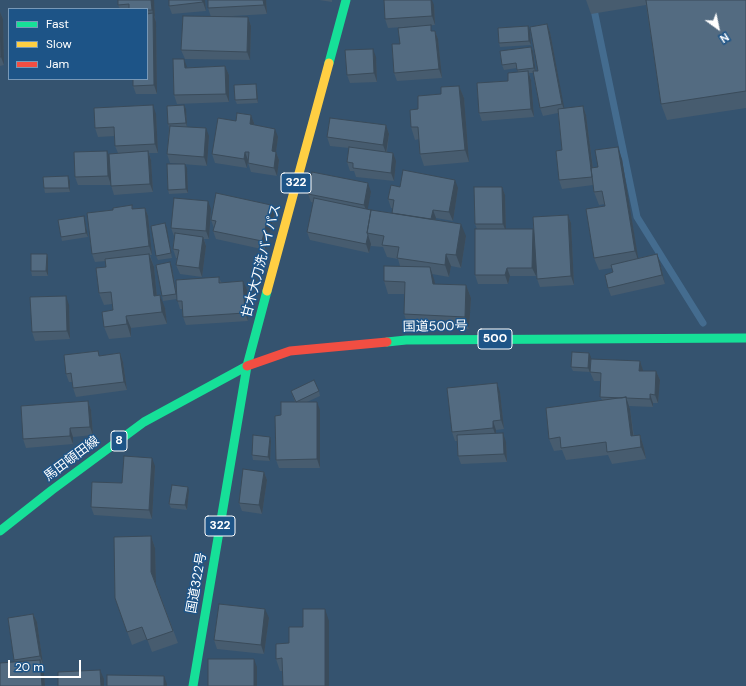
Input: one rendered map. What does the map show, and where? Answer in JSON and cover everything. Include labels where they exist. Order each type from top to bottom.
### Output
[{"type":"main road","name":"甘木大刀洗バイパス","points":[[247,366],[346,0]]},
{"type":"main road","name":"国道500号","points":[[247,366],[290,351],[406,340],[746,338]]},
{"type":"main road","name":"馬田頓田線","points":[[0,531],[52,490],[144,422],[247,366]]},
{"type":"main road","name":"国道322号","points":[[193,686],[247,366]]},
{"type":"building","points":[[118,0],[151,0],[152,10],[148,10],[148,8],[129,8],[129,4],[118,5]]},
{"type":"building","points":[[169,0],[202,0],[203,2],[169,6]]},
{"type":"building","points":[[208,0],[263,0],[264,5],[208,8]]},
{"type":"building","points":[[384,0],[431,0],[432,16],[385,19]]},
{"type":"building","points":[[646,0],[746,0],[746,91],[661,104]]},
{"type":"building","points":[[153,13],[154,85],[133,86],[133,80],[148,80],[148,14]]},
{"type":"building","points":[[183,16],[248,17],[247,52],[181,50]]},
{"type":"building","points":[[0,18],[1,57],[0,57]]},
{"type":"building","points":[[547,24],[562,104],[540,108],[533,71],[538,71],[530,27]]},
{"type":"building","points":[[431,25],[431,31],[435,31],[439,69],[394,73],[392,44],[400,44],[398,28]]},
{"type":"building","points":[[528,26],[529,41],[499,43],[498,28]]},
{"type":"building","points":[[531,47],[534,68],[517,70],[516,63],[502,65],[500,51]]},
{"type":"building","points":[[373,49],[374,73],[347,75],[345,50]]},
{"type":"building","points":[[173,59],[184,59],[185,68],[225,66],[226,94],[174,95]]},
{"type":"building","points":[[528,71],[531,109],[479,113],[477,83],[508,81],[508,73]]},
{"type":"building","points":[[256,84],[257,99],[235,100],[234,85]]},
{"type":"building","points":[[459,86],[465,150],[420,154],[418,127],[411,127],[410,110],[418,109],[418,96],[441,94],[441,87]]},
{"type":"building","points":[[153,105],[155,144],[115,146],[114,127],[95,128],[94,108]]},
{"type":"building","points":[[184,105],[186,123],[168,124],[167,106]]},
{"type":"building","points":[[583,106],[592,177],[559,180],[556,151],[562,150],[558,109]]},
{"type":"building","points":[[237,113],[251,115],[250,124],[275,129],[272,151],[276,152],[274,168],[248,163],[249,152],[245,152],[244,159],[212,154],[218,118],[236,121]]},
{"type":"building","points":[[330,118],[386,125],[383,145],[327,137]]},
{"type":"building","points":[[170,126],[206,128],[204,157],[167,154]]},
{"type":"building","points":[[349,147],[393,153],[391,173],[353,168],[353,163],[347,162]]},
{"type":"building","points":[[618,147],[635,251],[594,258],[586,209],[605,206],[602,191],[594,192],[591,168],[598,167],[595,150]]},
{"type":"building","points":[[107,151],[108,176],[75,177],[74,152]]},
{"type":"building","points":[[148,151],[150,184],[111,186],[109,154]]},
{"type":"building","points":[[167,164],[185,164],[186,189],[168,190]]},
{"type":"building","points":[[403,170],[455,180],[449,212],[433,210],[431,219],[392,213],[394,200],[388,199],[391,185],[400,187]]},
{"type":"building","points":[[312,172],[368,183],[364,205],[308,194]]},
{"type":"building","points":[[68,176],[69,188],[44,188],[43,177]]},
{"type":"building","points":[[474,187],[502,187],[503,224],[475,224]]},
{"type":"building","points":[[216,193],[271,205],[262,241],[213,231],[216,221],[211,220]]},
{"type":"building","points":[[174,198],[208,201],[206,231],[171,228]]},
{"type":"building","points":[[314,198],[371,210],[366,244],[307,232]]},
{"type":"building","points":[[132,205],[132,209],[145,208],[149,246],[92,254],[87,213],[113,210],[113,208]]},
{"type":"building","points":[[371,210],[461,224],[456,255],[446,254],[445,265],[397,258],[399,247],[382,245],[384,236],[367,233]]},
{"type":"building","points":[[568,215],[571,276],[537,279],[533,217]]},
{"type":"building","points":[[84,216],[86,233],[61,237],[58,220]]},
{"type":"building","points":[[165,223],[171,253],[156,256],[151,226]]},
{"type":"building","points":[[475,229],[533,229],[532,268],[507,268],[505,275],[475,275]]},
{"type":"building","points":[[175,233],[203,237],[199,268],[176,265],[179,250],[173,249]]},
{"type":"building","points":[[31,254],[47,254],[46,271],[31,271]]},
{"type":"building","points":[[149,254],[154,296],[160,295],[162,312],[126,316],[127,324],[104,327],[102,312],[113,310],[111,292],[99,293],[96,268],[106,267],[105,259]]},
{"type":"building","points":[[657,254],[662,275],[608,288],[605,275],[613,272],[611,265]]},
{"type":"building","points":[[170,262],[176,294],[162,296],[156,265]]},
{"type":"building","points":[[384,266],[430,267],[433,284],[466,285],[465,317],[404,314],[405,282],[384,281]]},
{"type":"building","points":[[219,277],[219,283],[243,281],[245,313],[183,317],[182,301],[177,301],[176,280]]},
{"type":"building","points":[[66,296],[67,331],[32,332],[30,297]]},
{"type":"building","points":[[98,351],[99,356],[120,353],[124,382],[73,388],[71,373],[66,374],[64,355]]},
{"type":"building","points":[[572,352],[589,353],[588,368],[571,367]]},
{"type":"building","points":[[591,359],[640,361],[639,371],[656,371],[655,395],[650,394],[650,399],[600,397],[601,373],[590,372]]},
{"type":"building","points":[[314,380],[319,391],[296,402],[291,391]]},
{"type":"building","points":[[497,383],[501,420],[493,421],[493,428],[452,432],[447,388]]},
{"type":"building","points":[[626,397],[631,436],[640,435],[641,447],[607,452],[606,442],[561,448],[560,437],[549,439],[546,408]]},
{"type":"building","points":[[88,401],[90,427],[70,428],[70,436],[23,439],[21,406]]},
{"type":"building","points":[[281,402],[317,402],[317,459],[276,460],[275,416],[281,415]]},
{"type":"building","points":[[503,433],[504,454],[458,456],[457,435]]},
{"type":"building","points":[[253,435],[270,437],[268,457],[252,455]]},
{"type":"building","points":[[124,456],[152,458],[149,510],[91,507],[92,482],[122,483]]},
{"type":"building","points":[[243,469],[264,472],[259,505],[239,503]]},
{"type":"building","points":[[172,485],[188,487],[185,505],[169,504]]},
{"type":"building","points":[[151,536],[151,572],[173,631],[147,640],[142,627],[127,632],[115,598],[114,537]]},
{"type":"building","points":[[219,604],[265,609],[261,645],[214,640]]},
{"type":"building","points":[[303,609],[325,609],[325,686],[283,686],[282,658],[276,659],[276,644],[289,643],[289,627],[303,627]]},
{"type":"building","points":[[33,614],[40,656],[14,660],[8,618]]},
{"type":"building","points":[[208,659],[254,659],[254,686],[208,686]]},
{"type":"building","points":[[40,660],[42,686],[0,686],[0,663]]},
{"type":"building","points":[[100,670],[101,686],[58,686],[58,672]]},
{"type":"building","points":[[107,675],[164,676],[164,686],[107,686]]},
{"type":"waterway","points":[[592,0],[637,217],[703,323]]},
{"type":"traffic: fast","points":[[329,63],[346,0]]},
{"type":"traffic: fast","points":[[193,686],[247,366],[267,291]]},
{"type":"traffic: fast","points":[[387,342],[406,340],[746,338]]},
{"type":"traffic: fast","points":[[0,531],[52,490],[144,422],[247,366]]},
{"type":"traffic: slow","points":[[267,291],[329,63]]},
{"type":"traffic: jam","points":[[247,366],[290,351],[387,342]]}]
